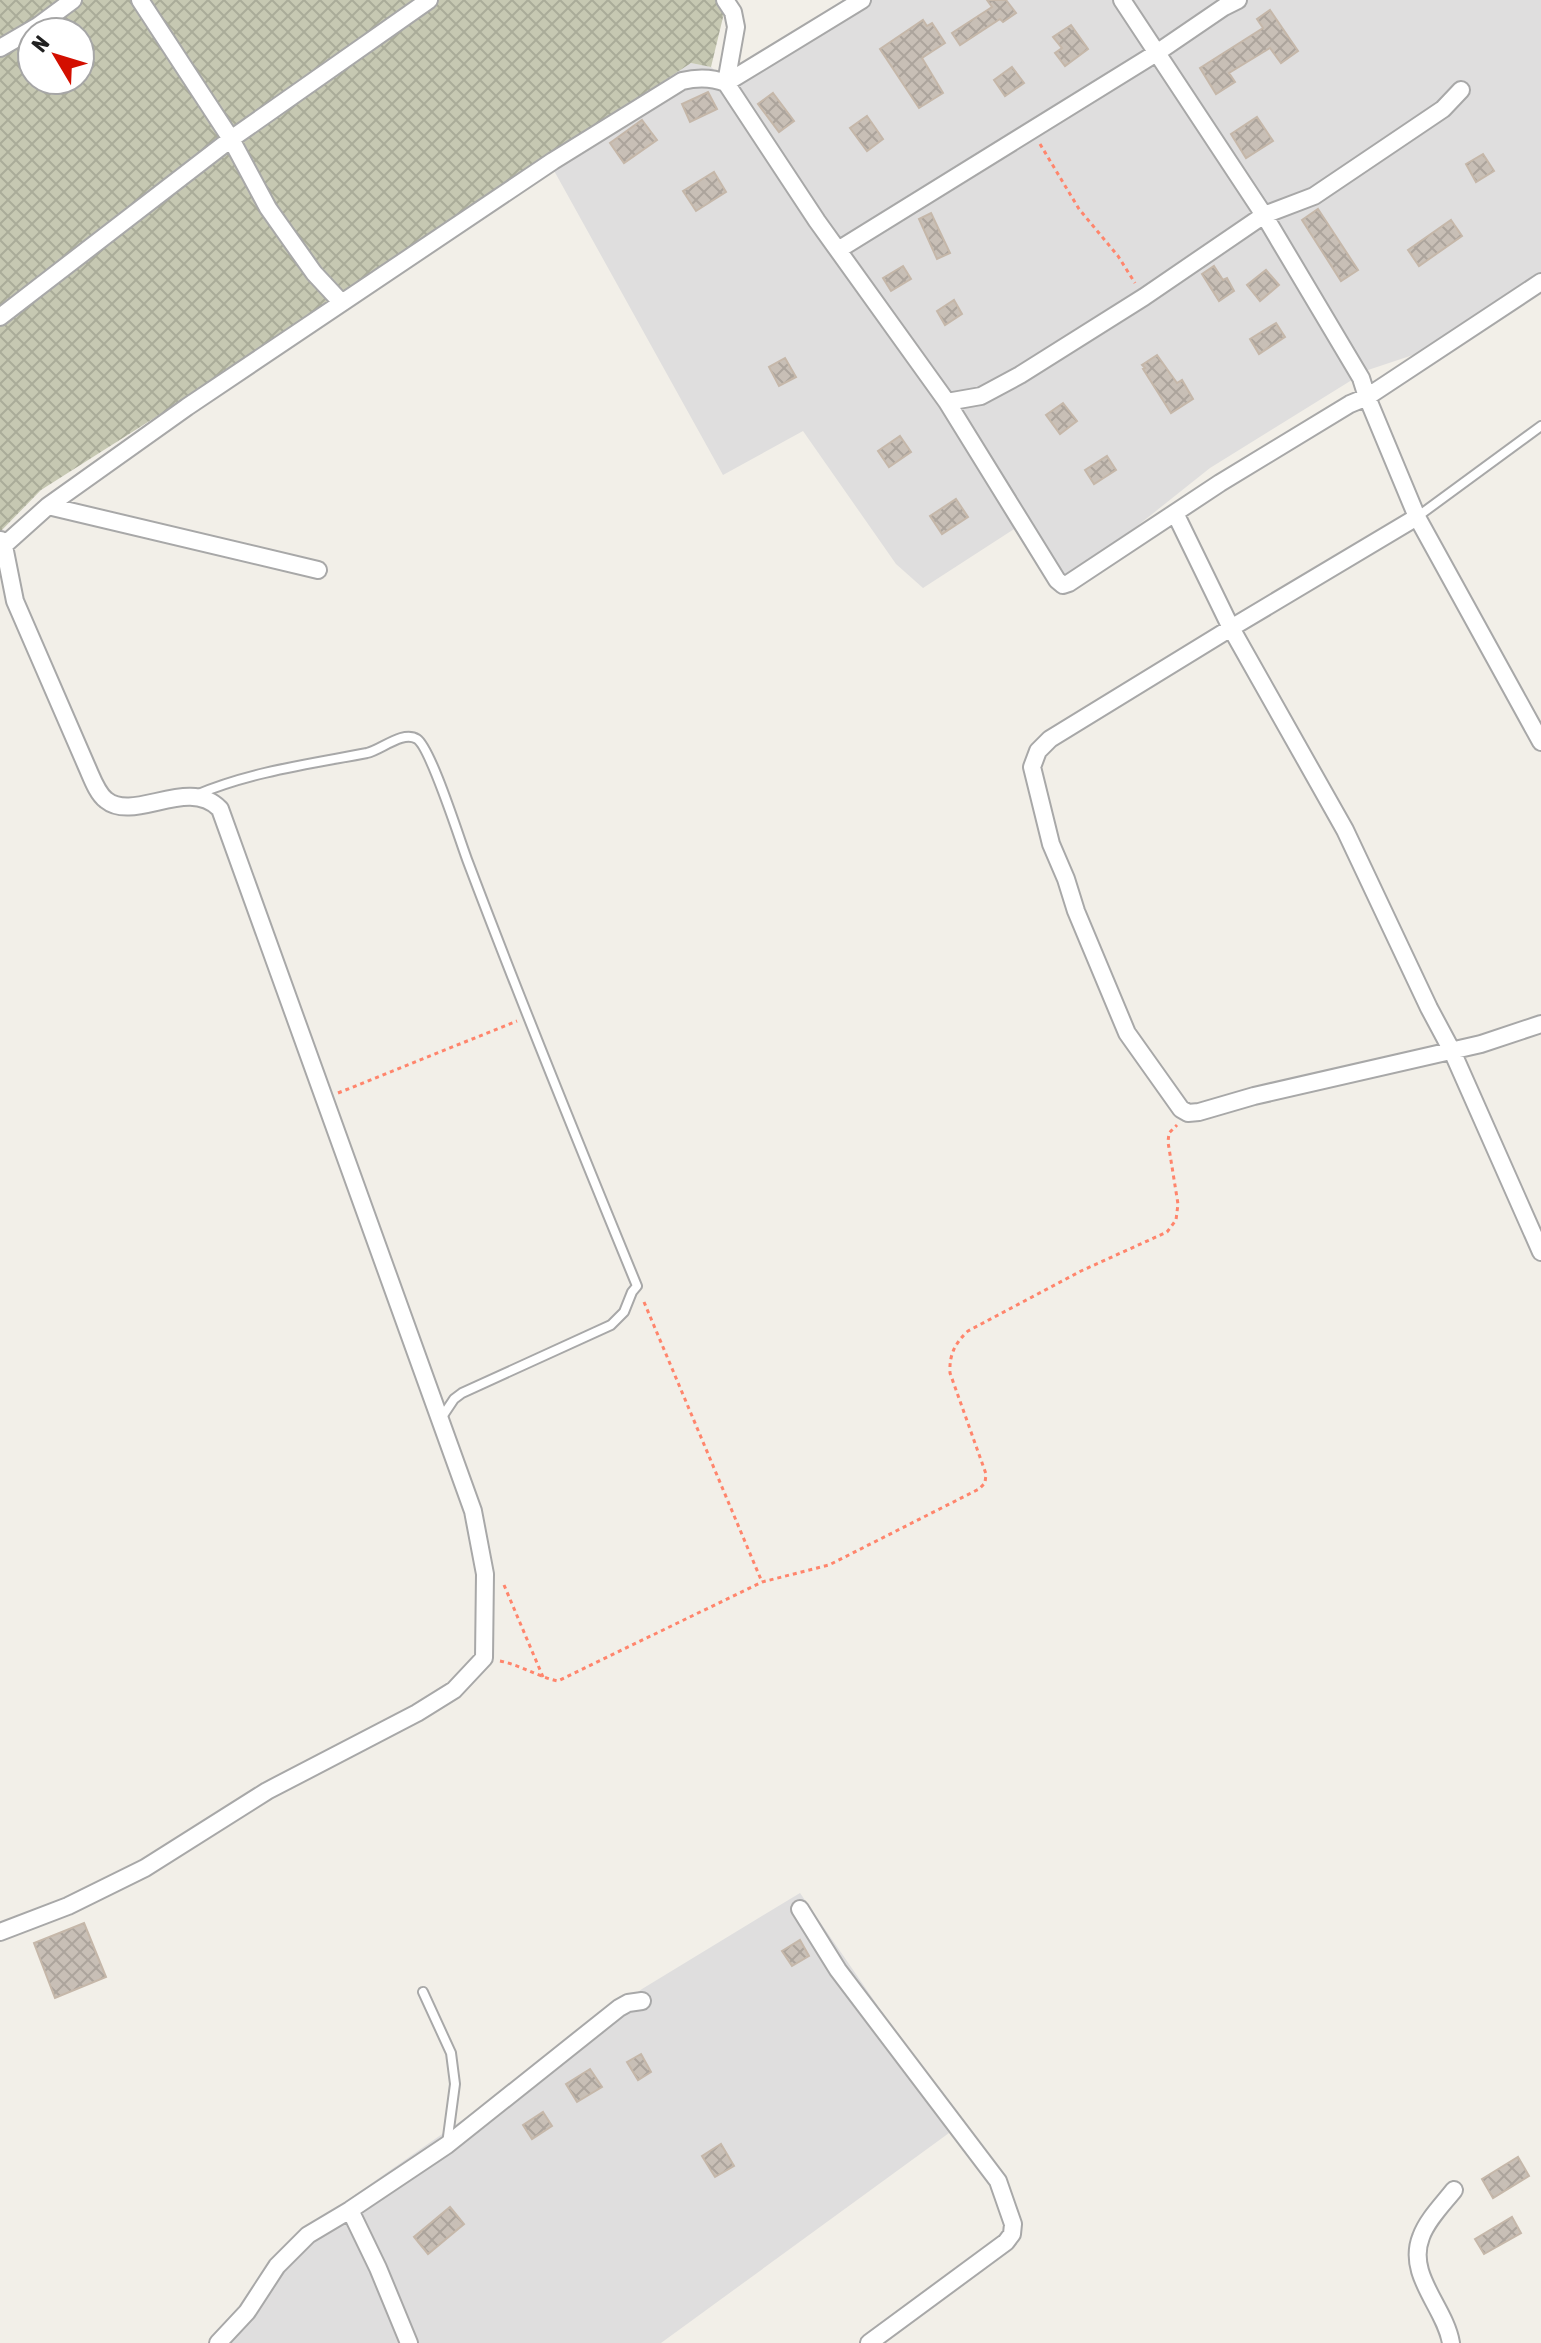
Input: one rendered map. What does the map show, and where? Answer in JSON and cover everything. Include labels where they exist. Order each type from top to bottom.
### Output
[{"type":"street","points":[[0,48],[38,26],[73,0]]},
{"type":"street","points":[[140,0],[231,139],[268,208],[314,273],[341,302]]},
{"type":"street","points":[[1,312],[231,139],[429,0]]},
{"type":"street","points":[[725,0],[733,12],[736,27],[726,83]]},
{"type":"street","points":[[726,83],[862,0]]},
{"type":"street","points":[[1122,0],[1264,215],[1361,378],[1417,517],[1541,742]]},
{"type":"street","points":[[838,250],[1238,0]]},
{"type":"street","points":[[0,1932],[68,1906],[145,1868],[267,1791],[417,1713],[454,1690],[484,1658],[485,1574],[473,1511],[220,809],[214,802],[196,795],[131,806],[118,806],[105,800],[96,788],[15,601],[1,545],[48,506],[341,302],[553,161],[682,81],[710,78],[726,83],[838,250],[947,402],[1042,557],[1063,585],[1350,404],[1367,397],[1541,282]]},
{"type":"street","points":[[947,402],[981,396],[1020,375],[1144,297],[1264,215],[1314,196],[1443,109],[1461,90]]},
{"type":"street","points":[[48,506],[318,570]]},
{"type":"street","points":[[1175,513],[1231,628],[1345,830],[1452,1051],[1541,1252]]},
{"type":"street","points":[[1417,517],[1050,739],[1038,751],[1032,767],[1051,844],[1127,1033],[1181,1109],[1188,1113],[1481,1044],[1541,1024]]},
{"type":"street","points":[[800,1909],[838,1970],[998,2181],[1013,2224],[1012,2234],[1006,2242],[869,2343]]},
{"type":"street","points":[[218,2343],[247,2312],[277,2266],[308,2235],[447,2145],[619,2008],[642,2001]]},
{"type":"street","points":[[1451,2342],[1421,2276],[1416,2256],[1421,2234],[1454,2190]]},
{"type":"street","points":[[350,2210],[409,2343]]},
{"type":"lane","points":[[1417,517],[1541,426]]},
{"type":"lane","points":[[196,795],[224,784],[313,762],[371,752],[402,738],[413,737],[420,741],[435,769],[528,1017],[637,1286],[624,1312],[611,1325],[462,1393],[454,1399],[440,1421]]},
{"type":"lane","points":[[423,1992],[451,2053],[455,2084],[447,2145]]},
{"type":"path","points":[[1032,130],[1079,209],[1118,256],[1144,297]]},
{"type":"path","points":[[324,1098],[528,1017]]},
{"type":"path","points":[[484,1658],[515,1664],[558,1681],[762,1582],[829,1565],[979,1489],[985,1483],[986,1474],[950,1373],[949,1361],[957,1340],[968,1331],[1081,1271],[1167,1232],[1176,1220],[1178,1204],[1169,1133],[1188,1113]]},
{"type":"path","points":[[637,1286],[762,1582]]},
{"type":"path","points":[[502,1581],[544,1678]]},
{"type":"shaded area","points":[[0,0],[720,0],[725,9],[711,67],[691,63],[181,401],[41,490],[0,532]]},
{"type":"shaded area","points":[[862,0],[1541,0],[1541,280],[1422,352],[1368,370],[1210,468],[1063,585],[1028,520],[923,588],[896,564],[803,431],[723,475],[547,158],[691,63],[711,67],[727,81]]},
{"type":"shaded area","points":[[800,1893],[960,2125],[661,2343],[218,2343],[303,2231],[491,2100],[642,1989]]},
{"type":"building","points":[[987,0],[1006,0],[1016,13],[1003,22],[1000,19],[960,45],[952,33],[992,7]]},
{"type":"building","points":[[1270,10],[1298,51],[1281,63],[1270,48],[1229,73],[1235,82],[1216,94],[1200,68],[1263,28],[1257,19]]},
{"type":"building","points":[[923,20],[927,26],[932,23],[945,43],[922,58],[943,93],[919,108],[880,49]]},
{"type":"building","points":[[1071,25],[1088,49],[1065,66],[1055,53],[1062,48],[1053,37]]},
{"type":"building","points":[[1012,67],[1024,83],[1005,96],[994,80]]},
{"type":"building","points":[[708,92],[717,109],[690,122],[682,104]]},
{"type":"building","points":[[773,93],[794,121],[779,132],[758,104]]},
{"type":"building","points":[[867,116],[883,139],[867,151],[850,128]]},
{"type":"building","points":[[1257,117],[1273,141],[1246,158],[1231,134]]},
{"type":"building","points":[[642,120],[657,140],[624,163],[610,143]]},
{"type":"building","points":[[1483,154],[1494,171],[1476,182],[1466,164]]},
{"type":"building","points":[[714,172],[726,192],[696,211],[683,191]]},
{"type":"building","points":[[1318,209],[1358,270],[1341,281],[1302,220]]},
{"type":"building","points":[[931,213],[950,253],[937,259],[919,219]]},
{"type":"building","points":[[1451,220],[1462,236],[1419,266],[1408,250]]},
{"type":"building","points":[[903,266],[911,279],[891,291],[883,278]]},
{"type":"building","points":[[1214,266],[1223,280],[1227,278],[1234,291],[1219,301],[1202,274]]},
{"type":"building","points":[[1266,270],[1279,285],[1260,301],[1247,285]]},
{"type":"building","points":[[954,300],[962,314],[945,325],[937,311]]},
{"type":"building","points":[[1276,323],[1285,337],[1259,354],[1250,339]]},
{"type":"building","points":[[1157,355],[1177,383],[1182,380],[1193,399],[1171,413],[1142,365]]},
{"type":"building","points":[[785,358],[796,377],[779,386],[769,367]]},
{"type":"building","points":[[1063,403],[1077,421],[1060,434],[1046,415]]},
{"type":"building","points":[[900,436],[911,452],[889,467],[878,451]]},
{"type":"building","points":[[1107,456],[1116,470],[1094,484],[1085,470]]},
{"type":"building","points":[[956,499],[968,517],[942,534],[930,516]]},
{"type":"building","points":[[84,1923],[106,1977],[55,1998],[34,1943]]},
{"type":"building","points":[[800,1940],[809,1956],[792,1966],[782,1951]]},
{"type":"building","points":[[641,2054],[651,2072],[638,2080],[627,2062]]},
{"type":"building","points":[[590,2069],[602,2087],[577,2102],[566,2084]]},
{"type":"building","points":[[543,2112],[552,2126],[532,2139],[523,2125]]},
{"type":"building","points":[[721,2144],[734,2166],[715,2177],[702,2156]]},
{"type":"building","points":[[1518,2157],[1529,2176],[1493,2198],[1482,2179]]},
{"type":"building","points":[[450,2207],[464,2224],[428,2254],[414,2237]]},
{"type":"building","points":[[1512,2217],[1521,2233],[1484,2254],[1475,2239]]}]
